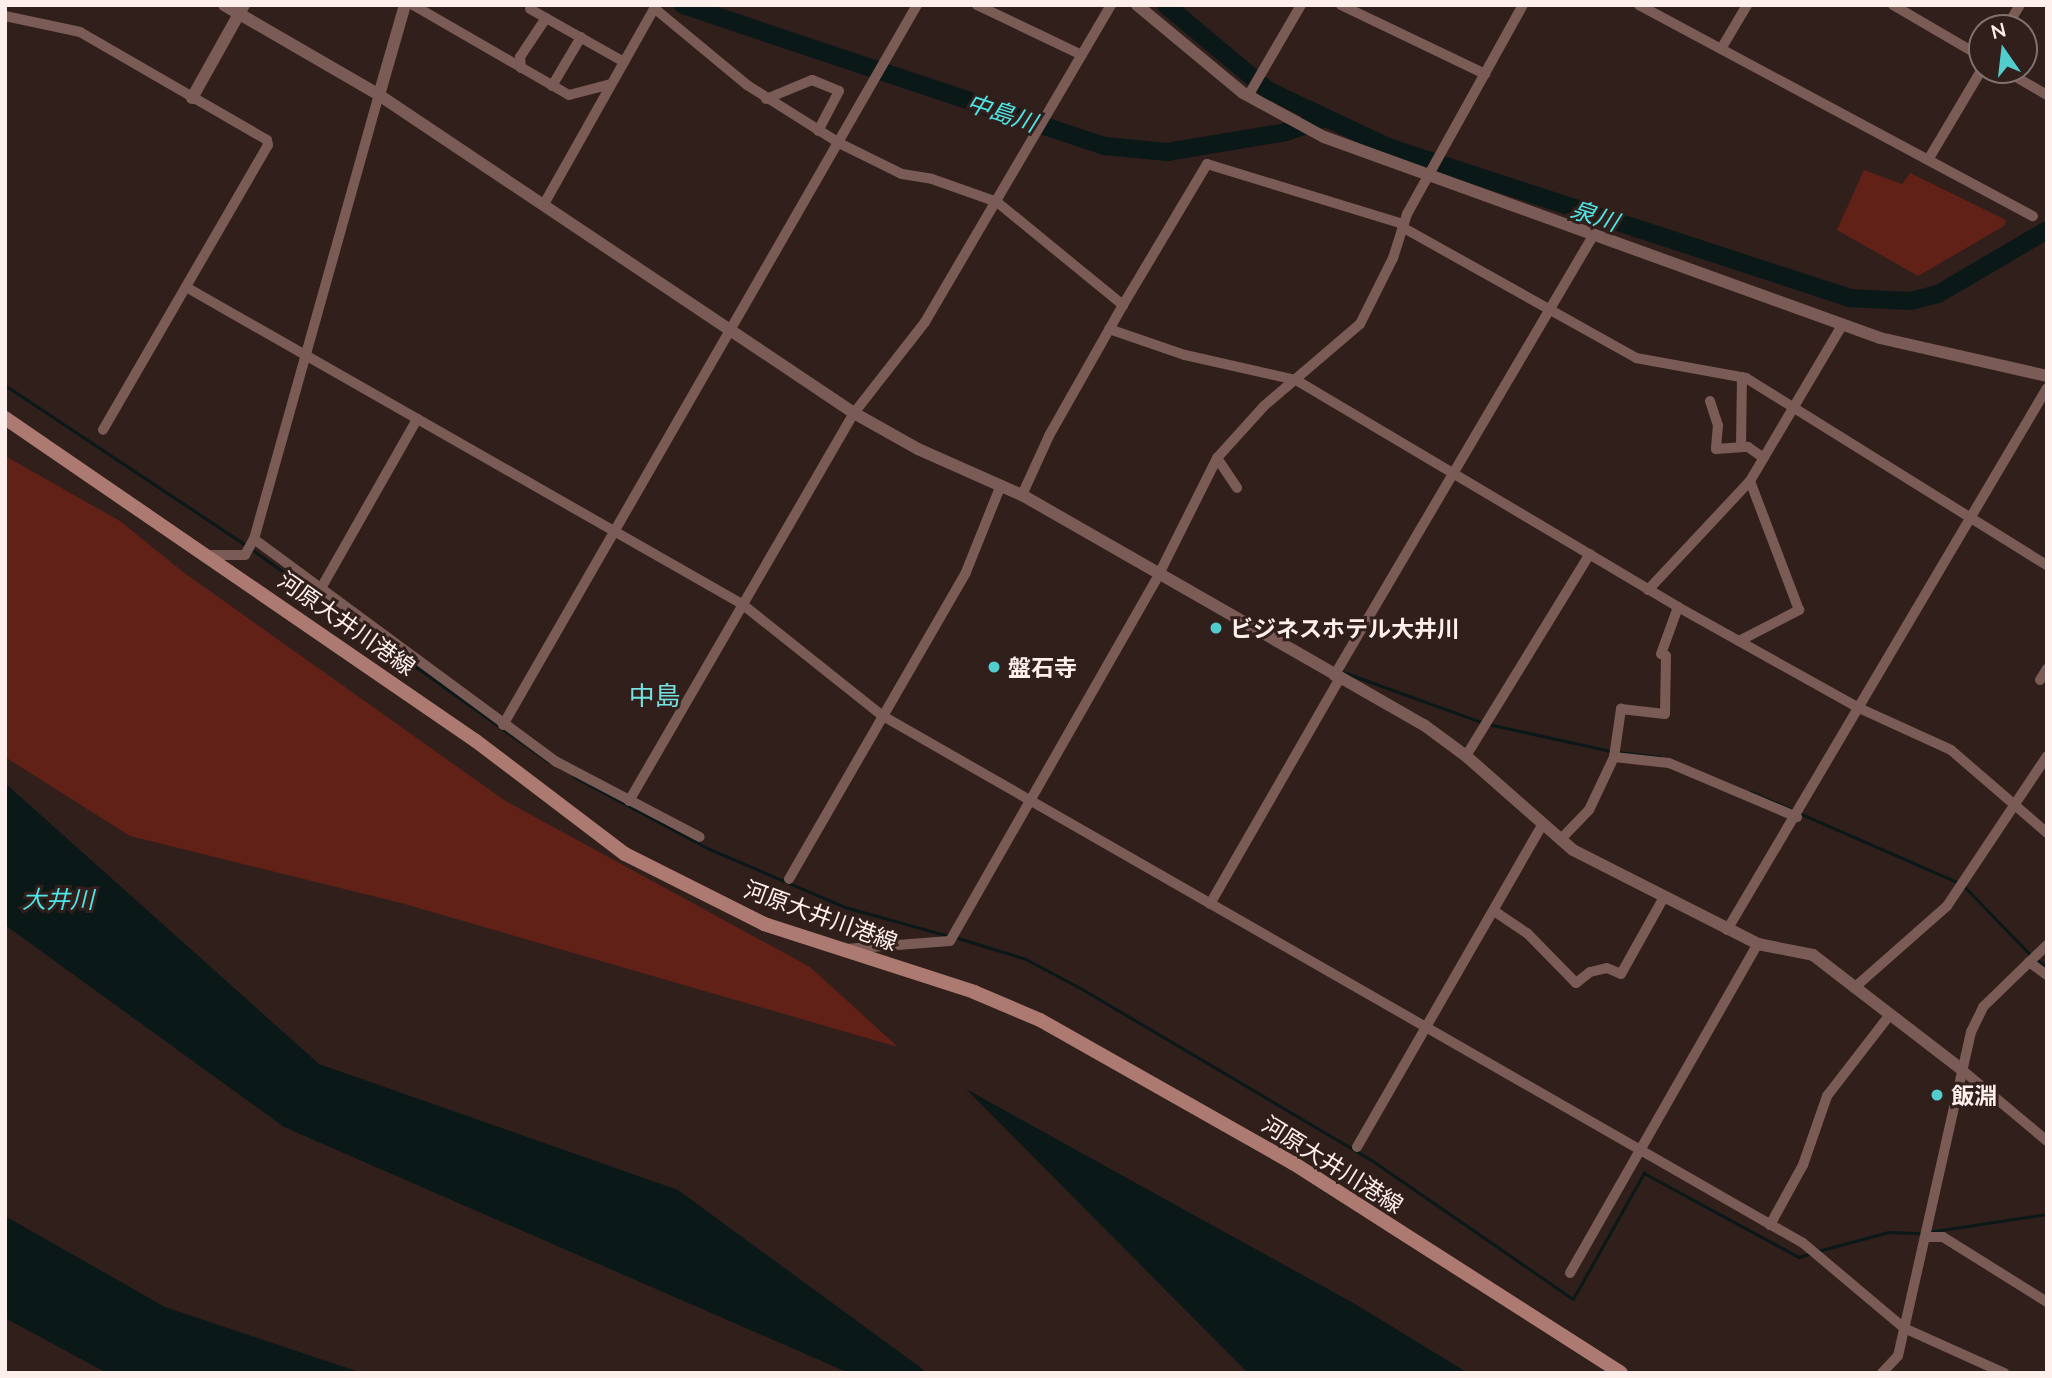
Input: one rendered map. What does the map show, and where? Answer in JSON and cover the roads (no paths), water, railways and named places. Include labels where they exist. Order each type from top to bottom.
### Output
[{"type":"main road","name":"河原大井川港線","points":[[5,418],[211,555],[476,741],[625,853],[764,924],[974,992],[1040,1020],[1293,1163],[1621,1373]]},
{"type":"street","points":[[224,5],[242,10],[379,95],[854,414],[918,449],[1022,495],[1424,725],[1466,756],[1560,840],[1727,930],[1758,944],[1813,955],[1888,1017],[1961,1069],[2047,1141]]},
{"type":"street","points":[[211,555],[247,553],[254,540],[405,5]]},
{"type":"street","points":[[413,5],[569,95],[611,84]]},
{"type":"street","points":[[503,725],[917,5]]},
{"type":"street","points":[[976,5],[1082,55]]},
{"type":"street","points":[[629,801],[854,414],[925,322],[1049,117],[1111,5]]},
{"type":"street","points":[[1137,5],[1248,96],[1295,124],[1324,137],[1427,177],[1881,338],[2047,376]]},
{"type":"street","points":[[1248,96],[1301,5]]},
{"type":"street","points":[[1341,5],[1485,74]]},
{"type":"street","points":[[843,950],[953,936],[1160,572],[1217,458],[1264,406],[1360,324],[1393,258],[1403,225],[1427,177],[1523,5]]},
{"type":"street","points":[[1639,5],[2032,216]]},
{"type":"street","points":[[1721,49],[1747,5]]},
{"type":"street","points":[[1893,5],[1968,49]]},
{"type":"street","points":[[544,204],[655,7],[766,99],[818,131],[902,174],[932,179],[996,202],[1123,305]]},
{"type":"street","points":[[530,9],[624,62]]},
{"type":"street","points":[[192,98],[242,10]]},
{"type":"street","points":[[5,16],[80,32],[267,140],[268,145],[103,430]]},
{"type":"street","points":[[522,68],[520,57],[545,18]]},
{"type":"street","points":[[552,86],[581,37]]},
{"type":"street","points":[[766,99],[812,80],[839,90],[818,131]]},
{"type":"street","points":[[1928,160],[1973,84]]},
{"type":"street","points":[[2028,84],[2047,95]]},
{"type":"street","points":[[1022,495],[1109,329],[1208,164],[1348,210],[1403,225],[1552,307],[1636,358],[1742,377],[2047,565]]},
{"type":"street","points":[[1210,904],[1337,673],[1594,234]]},
{"type":"street","points":[[186,287],[742,604],[883,716],[1807,1246],[1904,1328],[2004,1373]]},
{"type":"street","points":[[1648,590],[1750,481],[1843,324]]},
{"type":"street","points":[[1109,329],[1185,355],[1296,380],[1678,607],[1859,708],[1951,750],[2047,833]]},
{"type":"street","points":[[1741,447],[1742,377]]},
{"type":"street","points":[[1727,930],[1799,814],[2047,388]]},
{"type":"street","points":[[1710,401],[1718,425],[1716,449],[1741,447],[1764,458]]},
{"type":"street","points":[[320,590],[417,419]]},
{"type":"street","points":[[1217,458],[1237,488]]},
{"type":"street","points":[[1739,641],[1799,610],[1750,481]]},
{"type":"street","points":[[789,879],[966,572],[1001,485]]},
{"type":"street","points":[[254,540],[557,762],[700,837]]},
{"type":"street","points":[[1466,756],[1486,730],[1590,554]]},
{"type":"street","points":[[1560,840],[1589,810],[1615,753],[1620,709],[1665,714],[1666,656],[1661,654],[1678,607]]},
{"type":"street","points":[[2040,680],[2047,668]]},
{"type":"street","points":[[1615,753],[1668,763],[1799,814]]},
{"type":"street","points":[[1854,988],[1933,921],[2047,756]]},
{"type":"street","points":[[1357,1147],[1543,823]]},
{"type":"street","points":[[1494,911],[1527,933],[1577,984],[1590,972],[1607,968],[1621,974],[1664,897]]},
{"type":"street","points":[[1570,1273],[1758,944]]},
{"type":"street","points":[[1882,1373],[1898,1356],[1961,1069],[1983,1007],[2043,948]]},
{"type":"street","points":[[2029,962],[2047,975]]},
{"type":"street","points":[[1770,1226],[1804,1165],[1827,1096],[1888,1017]]},
{"type":"street","points":[[1927,1233],[1943,1237],[2047,1302]]},
{"type":"water","name":"大井川","points":[[5,783],[319,1064],[678,1190],[928,1373],[849,1373],[284,1127],[5,925]]},
{"type":"water","points":[[966,1089],[1355,1304],[1468,1373],[1248,1373]]},
{"type":"water","points":[[5,1216],[165,1307],[362,1373],[107,1373],[5,1318]]},
{"type":"waterway","name":"中島川","points":[[683,5],[1105,146],[1167,152],[1286,132],[1318,121]]},
{"type":"waterway","name":"泉川","points":[[1166,5],[1269,91],[1388,147],[1849,298],[1910,301],[1938,294],[2047,230]]},
{"type":"waterway","points":[[5,385],[247,546]]},
{"type":"waterway","points":[[253,550],[549,762]]},
{"type":"waterway","points":[[1343,672],[1481,722]]},
{"type":"waterway","points":[[1488,724],[1611,751]]},
{"type":"waterway","points":[[1618,752],[1660,757]]},
{"type":"waterway","points":[[573,776],[707,848],[845,907],[949,936]]},
{"type":"waterway","points":[[1751,792],[1793,810]]},
{"type":"waterway","points":[[1799,813],[1959,883]]},
{"type":"waterway","points":[[1965,887],[2031,955]]},
{"type":"waterway","points":[[955,937],[1026,959],[1084,990],[1376,1163],[1573,1299],[1644,1173],[1799,1257],[1812,1253]]},
{"type":"waterway","points":[[2036,959],[2047,967]]},
{"type":"waterway","points":[[1928,1232],[2047,1214]]},
{"type":"waterway","points":[[1818,1251],[1889,1232],[1921,1233]]},
{"type":"place","name":"ビジネスホテル大井川","points":[[1216,628]]},
{"type":"place","name":"盤石寺","points":[[994,667]]},
{"type":"place","name":"飯淵","points":[[1937,1095]]},
{"type":"district","name":"中島","points":[[655,696]]}]
